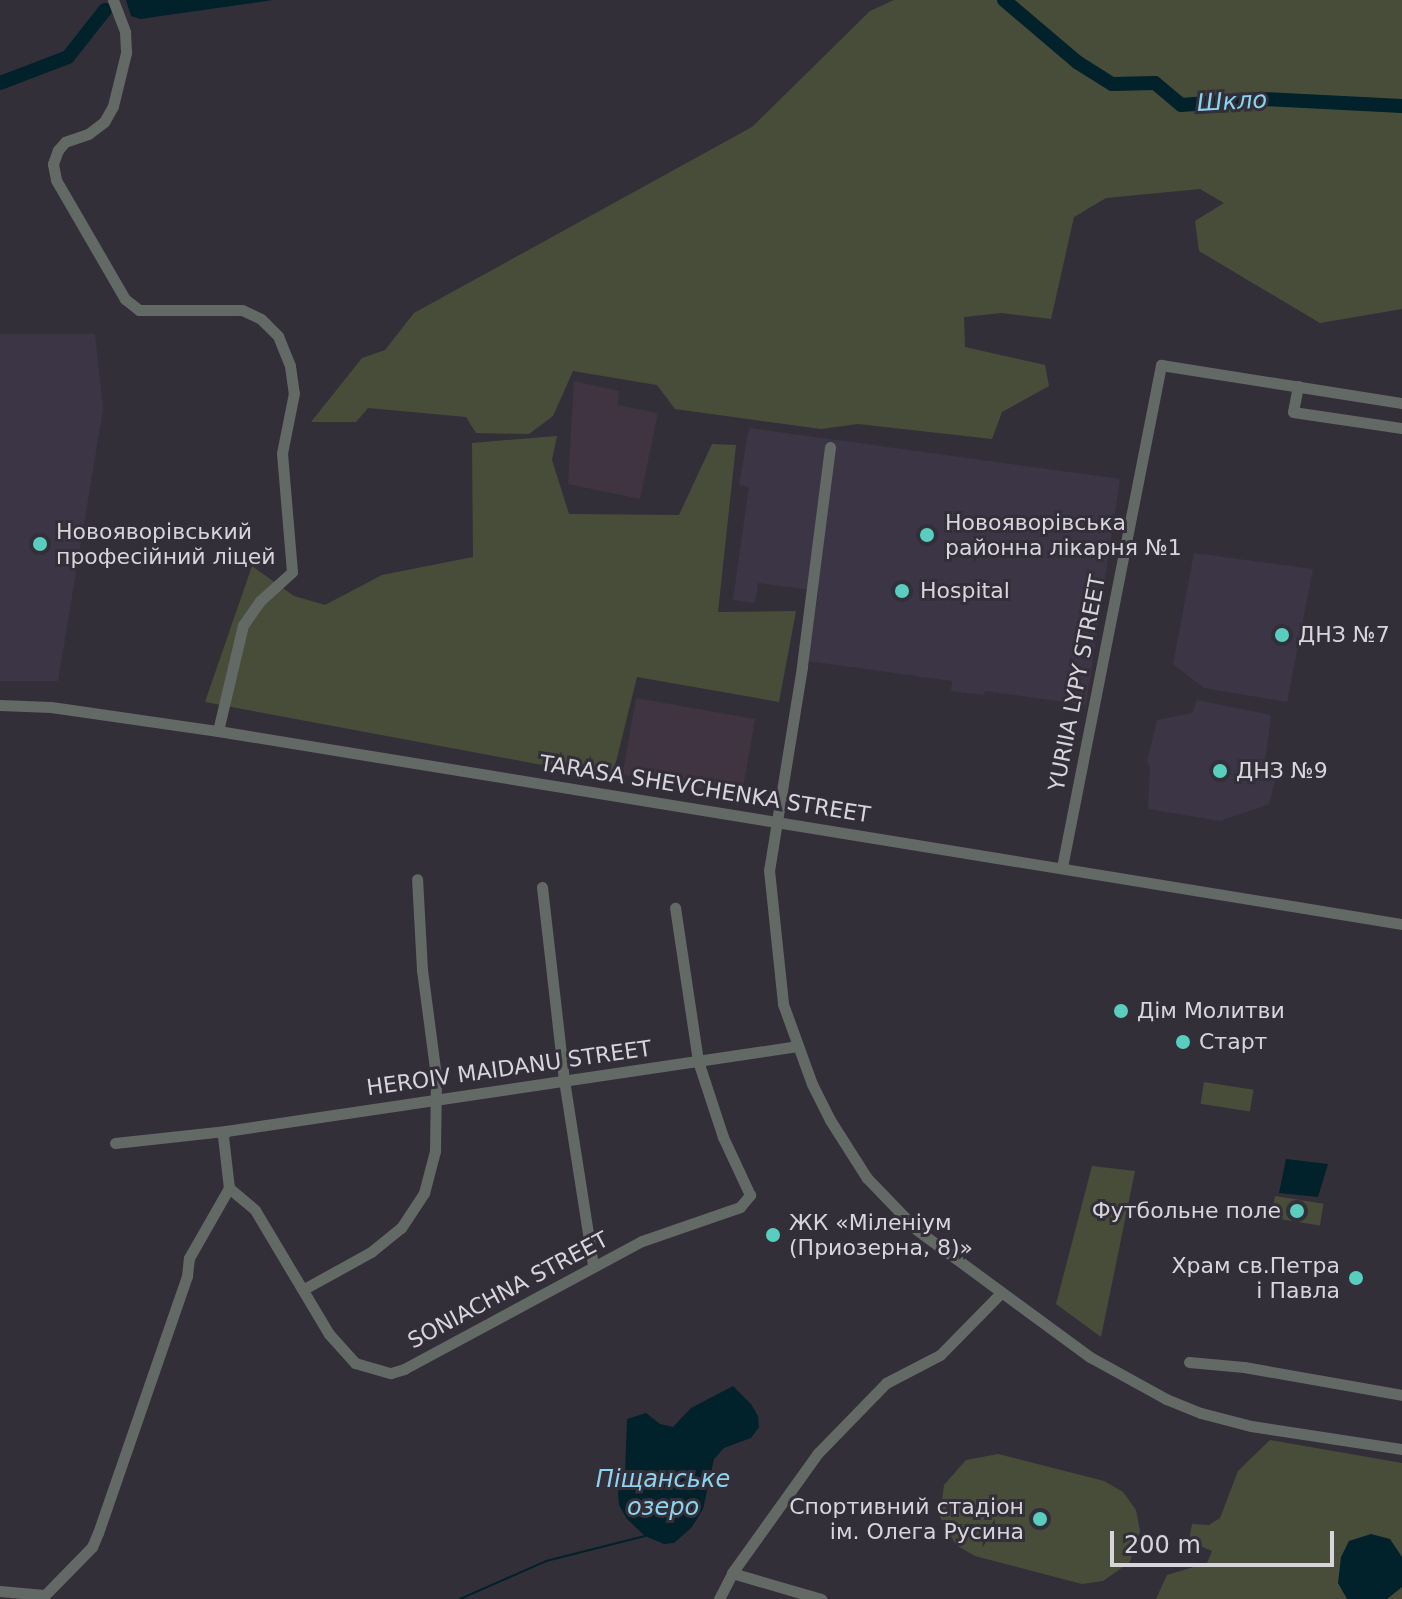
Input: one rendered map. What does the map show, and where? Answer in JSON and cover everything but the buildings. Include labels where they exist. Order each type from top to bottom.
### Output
[{"type":"street","points":[[113,0],[125,32],[126,53],[113,106],[96,128],[65,142],[58,150],[53,164],[56,180],[125,299],[139,310],[242,310],[261,319],[278,336],[290,366],[294,393],[282,453],[292,572],[260,601],[243,625],[218,731]]},
{"type":"street","name":"YURIIA LYPY STREET","points":[[1062,867],[1161,365],[1298,386]]},
{"type":"street","points":[[1402,403],[1298,386],[1293,412],[1402,428]]},
{"type":"street","points":[[830,447],[802,667],[769,870],[783,1004],[830,1120],[867,1178],[917,1230],[1000,1294],[1090,1357],[1166,1399],[1201,1413],[1251,1426],[1402,1449]]},
{"type":"street","name":"TARASA SHEVCHENKA STREET","points":[[0,705],[51,707],[218,731],[1402,924]]},
{"type":"street","points":[[304,1289],[371,1252],[409,1216],[424,1193],[435,1151],[436,1076],[422,970],[417,879]]},
{"type":"street","points":[[542,887],[564,1080],[593,1265]]},
{"type":"street","points":[[675,908],[698,1061]]},
{"type":"street","name":"HEROIV MAIDANU STREET","points":[[115,1143],[226,1131],[798,1046]]},
{"type":"street","name":"SONIACHNA STREET","points":[[229,1188],[255,1210],[329,1334],[355,1363],[391,1373],[404,1369],[642,1241],[748,1201],[747,1184],[723,1137],[698,1061]]},
{"type":"street","points":[[0,1591],[43,1597],[92,1547],[187,1276],[189,1258],[229,1188],[223,1136],[226,1131]]},
{"type":"street","points":[[719,1599],[732,1573],[828,1443],[886,1383],[940,1355],[1000,1294]]},
{"type":"street","points":[[1189,1362],[1244,1367],[1402,1395]]},
{"type":"street","points":[[732,1573],[821,1599]]},
{"type":"shaded area","name":"Новояворівський професійний ліцей","points":[[0,334],[95,334],[103,409],[58,681],[0,681]]},
{"type":"shaded area","points":[[574,381],[619,391],[618,405],[658,413],[640,499],[568,484]]},
{"type":"shaded area","name":"Новояворівська районна лікарня №1","points":[[749,428],[1120,479],[1086,705],[985,691],[984,695],[951,691],[952,681],[808,661],[818,591],[758,583],[755,603],[733,600],[749,487],[739,485]]},
{"type":"shaded area","points":[[1194,553],[1313,569],[1287,702],[1204,688],[1173,664]]},
{"type":"shaded area","points":[[636,698],[755,719],[742,796],[622,775]]},
{"type":"shaded area","points":[[1197,700],[1271,715],[1265,760],[1273,764],[1275,780],[1269,804],[1220,821],[1148,809],[1150,767],[1147,762],[1157,720],[1192,713]]},
{"type":"green space","points":[[894,0],[1402,0],[1402,309],[1320,323],[1199,251],[1195,221],[1224,203],[1200,189],[1106,198],[1074,217],[1051,319],[1001,313],[964,317],[965,347],[1045,365],[1049,386],[1002,412],[992,439],[858,424],[821,429],[675,409],[657,385],[573,371],[553,416],[529,434],[476,433],[466,417],[368,408],[356,422],[311,422],[362,358],[385,350],[414,313],[752,127],[870,11]]},
{"type":"green space","points":[[557,436],[552,460],[569,514],[679,515],[712,444],[736,445],[718,612],[796,611],[779,702],[637,677],[612,778],[205,702],[252,566],[294,596],[325,605],[382,575],[473,557],[472,443]]},
{"type":"green space","points":[[1204,1082],[1253,1090],[1250,1112],[1201,1104]]},
{"type":"green space","points":[[1092,1166],[1135,1171],[1101,1337],[1056,1304]]},
{"type":"green space","name":"Футбольне поле","points":[[1275,1196],[1323,1204],[1320,1225],[1272,1218]]},
{"type":"green space","points":[[1270,1440],[1402,1463],[1402,1599],[1156,1599],[1167,1575],[1207,1563],[1212,1551],[1189,1541],[1192,1524],[1209,1525],[1220,1518],[1238,1471]]},
{"type":"green space","name":"Спортивний стадіон ім. Олега Русина","points":[[998,1454],[1104,1481],[1123,1492],[1136,1510],[1140,1531],[1130,1562],[1103,1581],[1082,1584],[975,1556],[956,1545],[940,1517],[944,1485],[966,1460]]},
{"type":"water","points":[[126,0],[273,0],[140,19],[131,16]]},
{"type":"water","points":[[1286,1159],[1328,1164],[1318,1197],[1279,1193]]},
{"type":"water","name":"Піщанське озеро","points":[[733,1386],[751,1404],[758,1416],[759,1427],[751,1438],[724,1448],[714,1459],[703,1509],[692,1527],[674,1543],[664,1544],[645,1536],[627,1519],[619,1505],[618,1492],[625,1474],[627,1419],[646,1413],[660,1424],[673,1427],[691,1408]]},
{"type":"water","points":[[1371,1534],[1390,1539],[1402,1557],[1402,1587],[1387,1599],[1347,1599],[1338,1583],[1341,1557],[1349,1541]]},
{"type":"waterway","name":"Шкло","points":[[1004,0],[1077,62],[1112,84],[1155,83],[1181,105],[1263,99],[1402,106]]},
{"type":"waterway","name":"Шкло","points":[[0,83],[68,57],[105,10]]},
{"type":"waterway","points":[[460,1599],[546,1561],[645,1536]]},
{"type":"place","name":"Новояворівська районна лікарня №1","points":[[927,535]]},
{"type":"place","name":"Новояворівський професійний ліцей","points":[[40,544]]},
{"type":"place","name":"Hospital","points":[[902,591]]},
{"type":"place","name":"ДНЗ №7","points":[[1282,635]]},
{"type":"place","name":"ДНЗ №9","points":[[1220,771]]},
{"type":"place","name":"Дім Молитви","points":[[1121,1011]]},
{"type":"place","name":"Старт","points":[[1183,1042]]},
{"type":"place","name":"Футбольне поле","points":[[1297,1211]]},
{"type":"place","name":"ЖК «Міленіум (Приозерна, 8)»","points":[[773,1235]]},
{"type":"place","name":"Храм св.Петра і Павла","points":[[1356,1278]]},
{"type":"place","name":"Спортивний стадіон ім. Олега Русина","points":[[1040,1519]]}]
